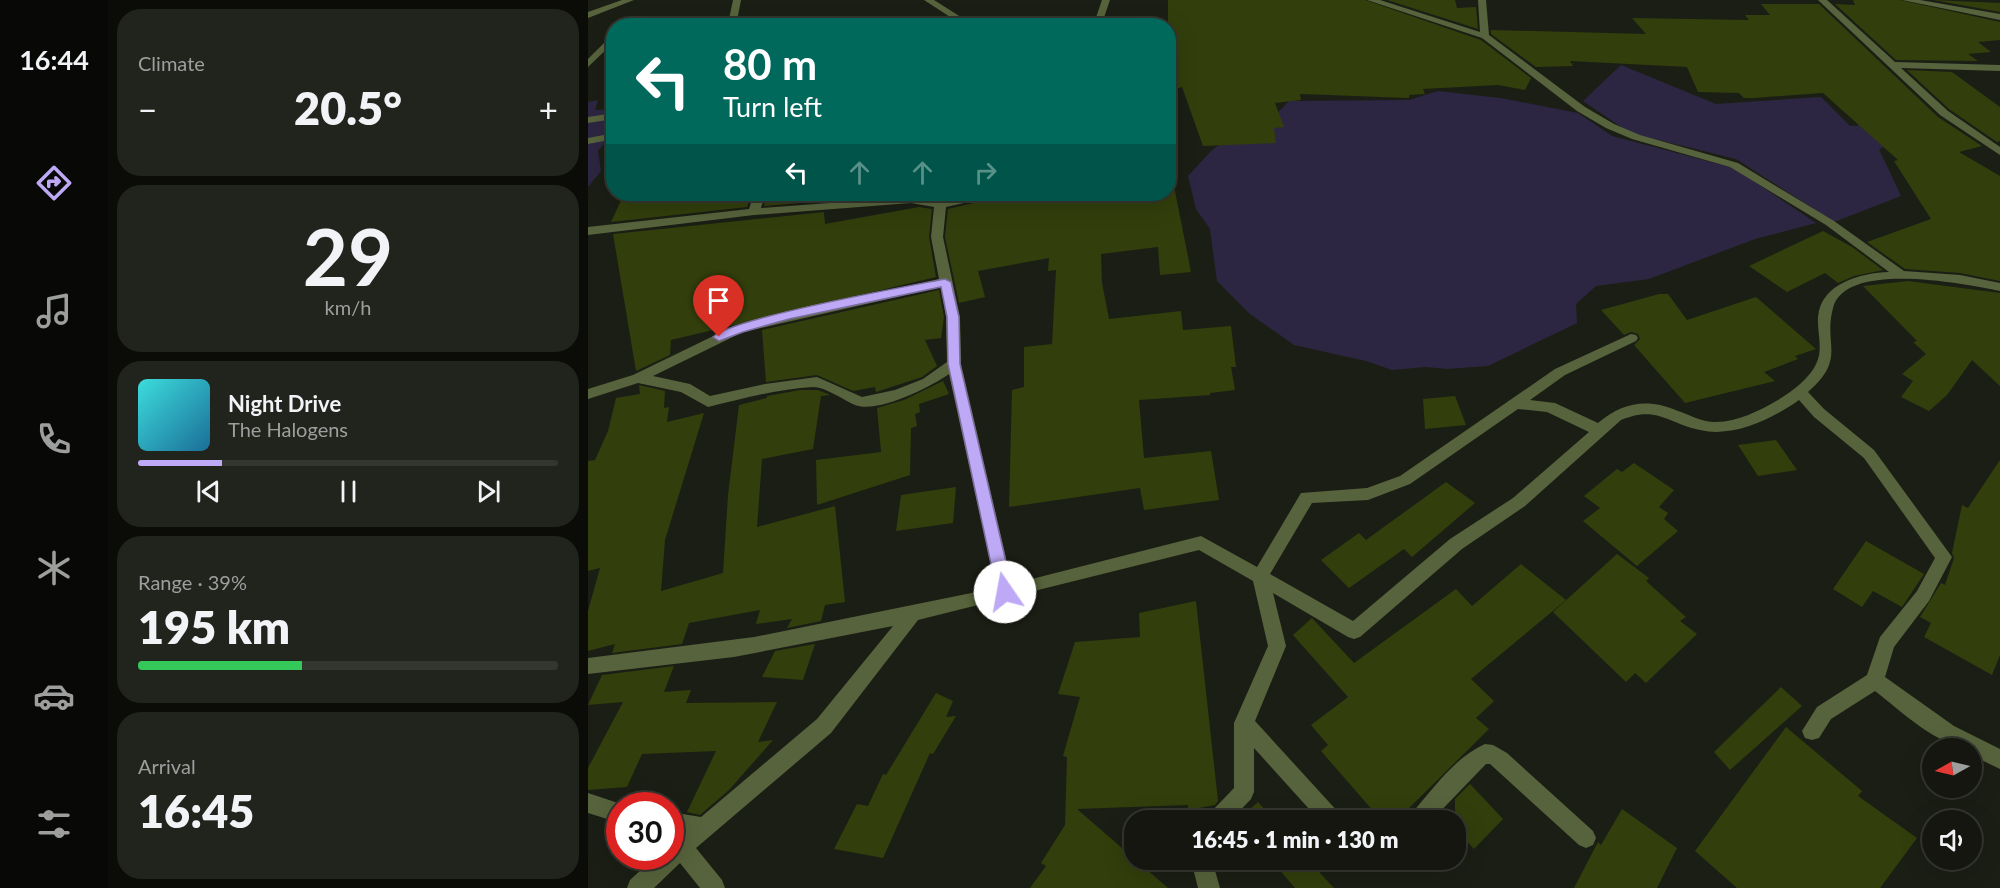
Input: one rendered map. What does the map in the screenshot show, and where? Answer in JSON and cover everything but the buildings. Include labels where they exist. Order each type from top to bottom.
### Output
[{"type":"street","points":[[588,15],[630,0]]},
{"type":"street","points":[[733,18],[737,0]]},
{"type":"street","points":[[928,0],[958,18]]},
{"type":"street","points":[[1098,18],[1106,0]]},
{"type":"street","points":[[1371,0],[1485,36],[1581,109],[1610,126],[1636,137],[1734,165],[1830,223],[1900,274]]},
{"type":"street","points":[[1482,0],[1485,36]]},
{"type":"street","points":[[1822,0],[1944,112],[2000,152]]},
{"type":"street","points":[[1906,0],[2000,17]]},
{"type":"street","points":[[588,64],[606,45]]},
{"type":"street","points":[[1894,65],[2000,68]]},
{"type":"street","points":[[588,120],[606,117]]},
{"type":"street","points":[[588,141],[606,138]]},
{"type":"street","points":[[754,212],[757,201]]},
{"type":"street","points":[[588,231],[754,212],[898,201]]},
{"type":"street","points":[[917,201],[940,205],[959,201]]},
{"type":"street","points":[[940,205],[938,237],[953,317],[954,364],[1005,592]]},
{"type":"street","points":[[588,666],[753,645],[913,614],[1201,543],[1354,631],[1456,544],[1519,502],[1626,411],[1651,405],[1666,410],[1683,421],[1701,426],[1732,425],[1801,393],[1824,362],[1827,305],[1837,291],[1858,282],[1900,274],[1976,282],[2000,287]]},
{"type":"street","points":[[588,394],[638,378],[739,329],[945,282]]},
{"type":"street","points":[[1227,810],[1244,792],[1244,723],[1277,646],[1260,576],[1307,497],[1368,494],[1405,480],[1560,372],[1631,338]]},
{"type":"street","points":[[638,378],[685,388],[708,402],[765,389],[817,382],[861,402],[898,395],[928,382],[954,364]]},
{"type":"street","points":[[1801,393],[1819,413],[1869,454],[1944,557],[1923,596],[1886,643],[1875,680],[1824,713],[1812,731]]},
{"type":"street","points":[[1514,403],[1550,407],[1601,431]]},
{"type":"street","points":[[684,845],[824,726],[913,614]]},
{"type":"street","points":[[1875,680],[1947,733],[2000,759]]},
{"type":"street","points":[[1244,723],[1323,810]]},
{"type":"street","points":[[1428,810],[1472,762],[1486,754],[1495,755],[1586,838]]},
{"type":"street","points":[[588,803],[606,809]]},
{"type":"street","points":[[684,824],[705,828]]},
{"type":"street","points":[[684,851],[714,888]]},
{"type":"street","points":[[638,888],[657,870]]},
{"type":"street","points":[[1204,870],[1209,888]]},
{"type":"shaded area","points":[[1621,65],[1716,104],[1821,97],[1850,126],[1936,121],[1922,134],[1879,149],[1901,196],[1834,222],[1736,159],[1630,133],[1583,101]]},
{"type":"shaded area","points":[[1438,91],[1500,98],[1578,113],[1612,136],[1734,168],[1816,223],[1755,239],[1649,279],[1596,286],[1576,304],[1577,323],[1488,366],[1392,370],[1366,361],[1294,345],[1250,314],[1217,281],[1210,229],[1196,209],[1188,176],[1212,150],[1240,130],[1267,124],[1289,101],[1409,100]]},
{"type":"shaded area","points":[[598,100],[595,110],[606,109],[606,141],[598,151],[601,171],[588,187],[588,102]]},
{"type":"route","points":[[719,337],[739,329],[789,316],[826,310],[945,282],[953,317],[954,364],[1005,592]]}]
